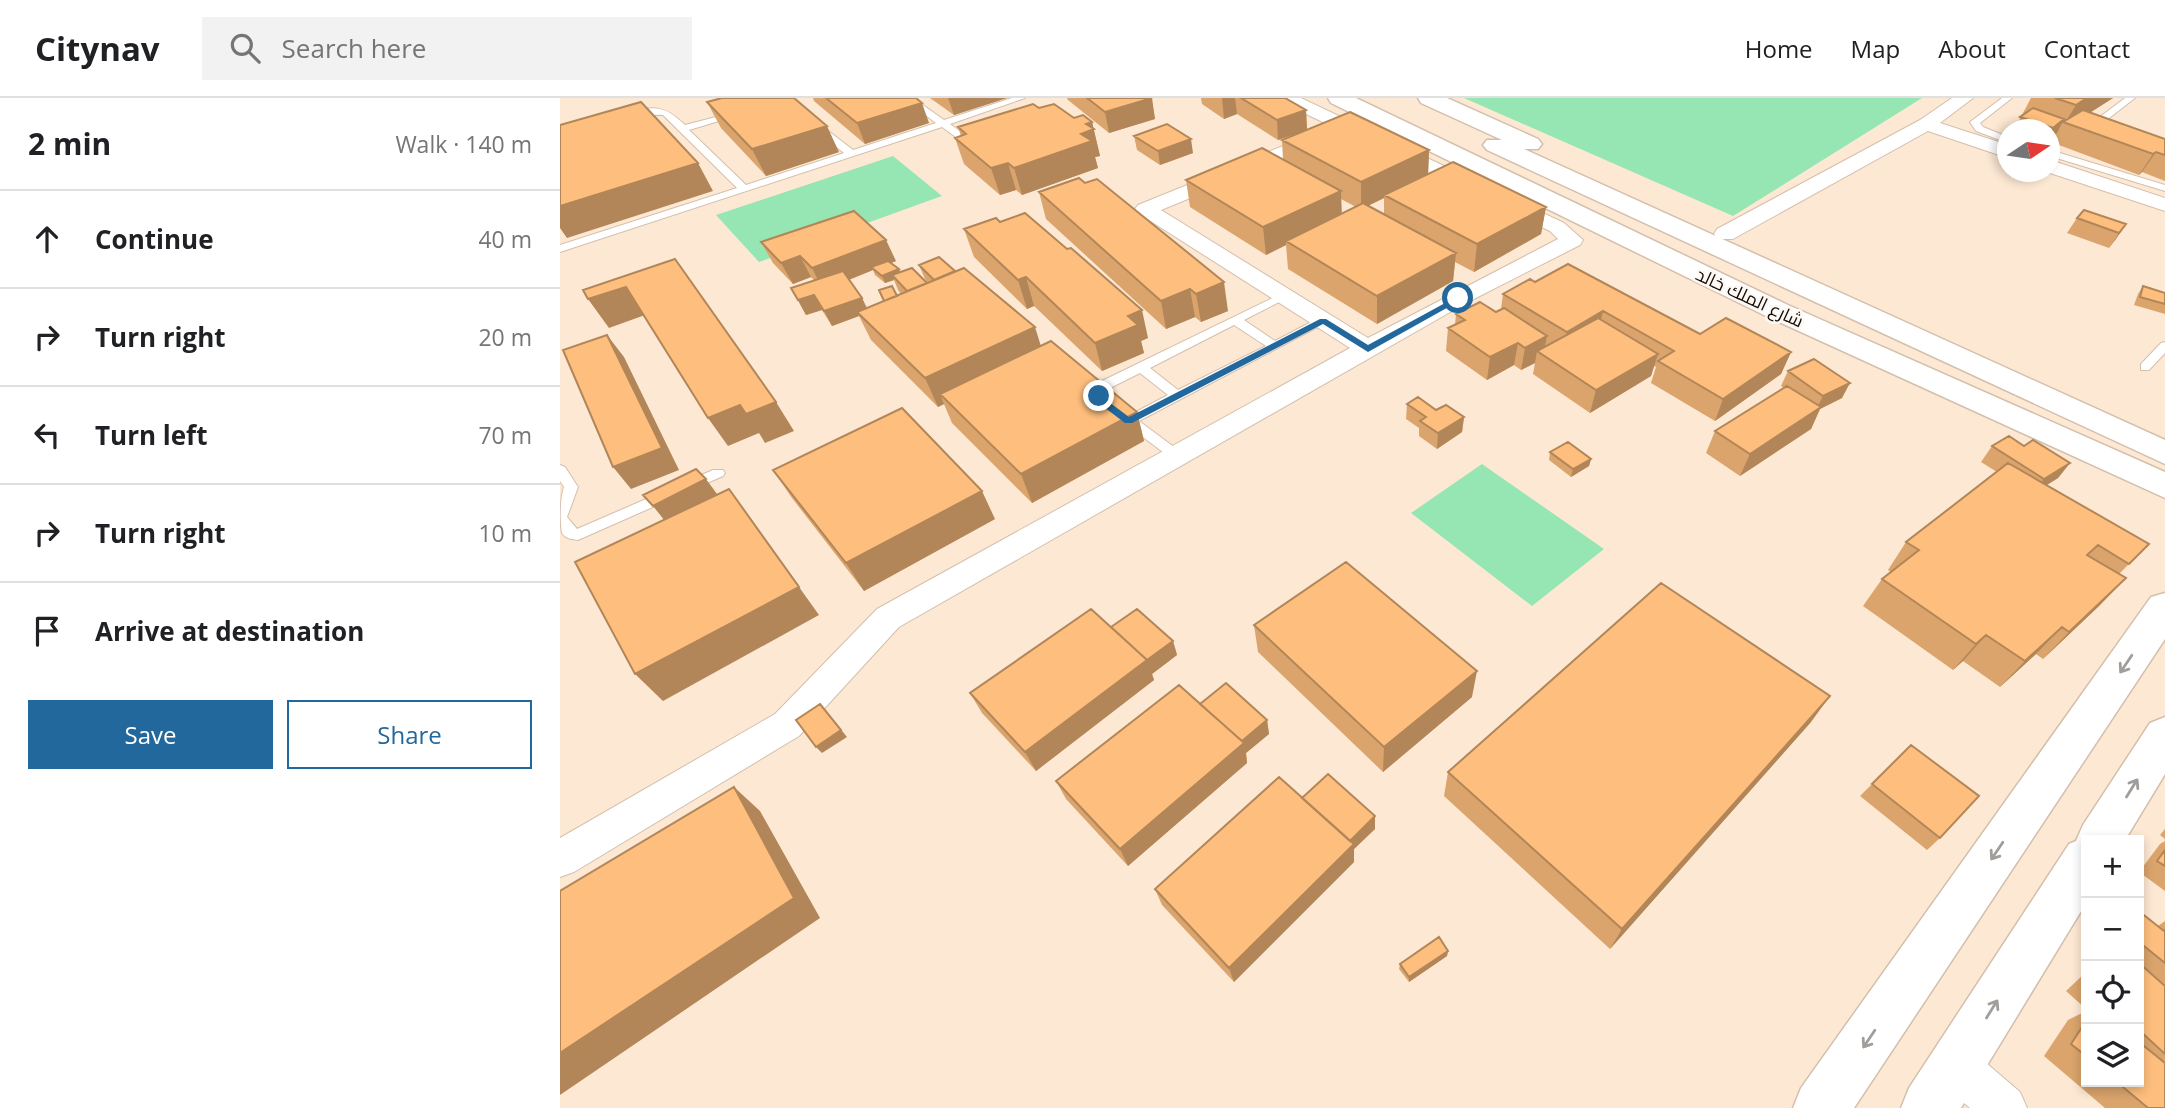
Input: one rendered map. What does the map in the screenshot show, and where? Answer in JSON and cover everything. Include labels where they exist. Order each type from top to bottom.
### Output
[{"type":"main road","name":"شارع الملك خالد","points":[[1339,98],[1777,311],[2165,485]]},
{"type":"main road","points":[[1369,98],[1417,108],[1725,234],[2165,452]]},
{"type":"main road","points":[[1417,108],[2165,485]]},
{"type":"main road","points":[[1417,108],[2165,452]]},
{"type":"main road","points":[[1821,1108],[2165,608]]},
{"type":"main road","points":[[2102,835],[2165,736]]},
{"type":"main road","points":[[1929,1108],[2081,868]]},
{"type":"street","points":[[560,859],[787,725],[888,618],[1368,349],[1572,240],[1557,227],[1287,98]]},
{"type":"street","points":[[1725,234],[1926,124],[1964,98]]},
{"type":"street","points":[[1926,124],[1997,149]]},
{"type":"street","points":[[1349,126],[1145,209],[1368,349]]},
{"type":"street","points":[[2060,170],[2165,205]]},
{"type":"street","points":[[1955,1066],[2004,1108]]},
{"type":"lane","points":[[907,98],[963,138],[981,138],[994,133]]},
{"type":"lane","points":[[560,249],[1021,98]]},
{"type":"lane","points":[[1997,135],[1979,129],[1975,122],[2008,98]]},
{"type":"lane","points":[[2108,134],[2095,125],[2131,98]]},
{"type":"lane","points":[[621,119],[658,110],[666,112],[744,189]]},
{"type":"lane","points":[[683,129],[745,111]]},
{"type":"lane","points":[[803,115],[852,153]]},
{"type":"lane","points":[[2060,156],[2165,188]]},
{"type":"lane","points":[[1177,456],[1100,401],[1098,392],[1107,384],[1283,296]]},
{"type":"lane","points":[[1235,320],[1275,346]]},
{"type":"lane","points":[[1129,421],[1323,321]]},
{"type":"lane","points":[[2145,367],[2165,346]]},
{"type":"lane","points":[[1141,367],[1177,396]]},
{"type":"lane","points":[[560,470],[571,487],[560,518],[570,533],[579,535],[719,473]]},
{"type":"green space","points":[[1464,98],[1922,98],[1733,216]]},
{"type":"green space","points":[[893,156],[942,196],[759,262],[716,215]]},
{"type":"green space","points":[[1482,464],[1604,549],[1532,606],[1411,513]]},
{"type":"building","points":[[722,98],[794,98],[827,126],[752,149],[707,102]]},
{"type":"building","points":[[826,98],[916,98],[922,103],[857,123]]},
{"type":"building","points":[[1087,98],[1152,98],[1105,112]]},
{"type":"building","points":[[1241,98],[1285,98],[1306,110],[1277,120]]},
{"type":"building","points":[[2055,98],[2087,98],[2076,105]]},
{"type":"building","points":[[641,102],[698,163],[560,206],[560,125]]},
{"type":"building","points":[[1033,104],[1039,108],[1054,104],[1074,118],[1083,115],[1092,122],[1086,124],[1094,129],[1081,134],[1092,141],[1014,168],[1008,163],[991,168],[955,138],[966,134],[958,127]]},
{"type":"building","points":[[2033,108],[2064,119],[2060,122],[2060,119],[2020,117]]},
{"type":"building","points":[[2083,110],[2165,139],[2165,155],[2156,152],[2153,154],[2063,122]]},
{"type":"building","points":[[1350,112],[1429,150],[1361,182],[1282,140]]},
{"type":"building","points":[[1167,124],[1191,139],[1158,151],[1134,136]]},
{"type":"building","points":[[1262,148],[1341,191],[1263,227],[1186,180]]},
{"type":"building","points":[[1453,162],[1546,207],[1477,244],[1384,195]]},
{"type":"building","points":[[1079,178],[1085,183],[1097,179],[1224,282],[1196,294],[1190,289],[1161,301],[1039,192]]},
{"type":"building","points":[[1363,203],[1456,253],[1377,296],[1286,241]]},
{"type":"building","points":[[2084,210],[2126,224],[2119,233],[2077,218]]},
{"type":"building","points":[[854,211],[886,240],[812,268],[800,256],[781,263],[761,242]]},
{"type":"building","points":[[1025,213],[1067,249],[1071,248],[1142,310],[1128,316],[1138,325],[1095,343],[1026,277],[1018,280],[964,229],[996,218],[1000,222]]},
{"type":"building","points":[[939,257],[955,271],[934,280],[919,265]]},
{"type":"building","points":[[675,259],[776,402],[746,414],[740,405],[708,418],[626,287],[588,299],[583,290]]},
{"type":"building","points":[[888,261],[899,269],[882,276],[871,267]]},
{"type":"building","points":[[1568,264],[1700,334],[1726,318],[1791,352],[1723,399],[1658,361],[1674,351],[1603,311],[1567,332],[1503,294],[1530,279],[1535,282]]},
{"type":"building","points":[[912,268],[927,283],[907,291],[892,275]]},
{"type":"building","points":[[964,268],[1035,327],[925,378],[857,312]]},
{"type":"building","points":[[843,271],[862,298],[824,311],[814,295],[798,300],[791,288]]},
{"type":"building","points":[[892,286],[897,296],[884,301],[879,290]]},
{"type":"building","points":[[2143,286],[2165,293],[2165,304],[2140,297]]},
{"type":"building","points":[[1480,302],[1496,312],[1504,308],[1547,336],[1525,348],[1518,343],[1490,357],[1448,328],[1465,320],[1456,314]]},
{"type":"building","points":[[1598,318],[1658,354],[1596,390],[1537,351]]},
{"type":"building","points":[[607,335],[662,448],[613,467],[563,350]]},
{"type":"building","points":[[1051,341],[1137,412],[1021,474],[940,394]]},
{"type":"building","points":[[1814,359],[1850,383],[1823,396],[1788,371]]},
{"type":"building","points":[[1787,386],[1821,407],[1750,454],[1715,431]]},
{"type":"building","points":[[1418,397],[1436,410],[1446,405],[1464,417],[1438,433],[1420,421],[1426,417],[1407,404]]},
{"type":"building","points":[[902,408],[982,491],[846,563],[773,470]]},
{"type":"building","points":[[2009,436],[2024,446],[2033,440],[2070,463],[2044,479],[1992,446]]},
{"type":"building","points":[[1568,442],[1591,459],[1573,469],[1550,452]]},
{"type":"building","points":[[2008,463],[2149,544],[2129,564],[2098,545],[2087,555],[2126,578],[2069,632],[2062,627],[2025,661],[1986,635],[1976,644],[1882,579],[1919,550],[1906,542]]},
{"type":"building","points":[[696,469],[706,479],[653,506],[643,495]]},
{"type":"building","points":[[729,489],[799,587],[635,674],[575,562]]},
{"type":"building","points":[[1346,562],[1477,671],[1384,747],[1254,625]]},
{"type":"building","points":[[1661,583],[1830,696],[1622,929],[1448,772]]},
{"type":"building","points":[[1091,609],[1147,660],[1025,752],[970,693]]},
{"type":"building","points":[[1137,609],[1173,641],[1147,660],[1111,627]]},
{"type":"building","points":[[1226,683],[1267,720],[1242,741],[1200,704]]},
{"type":"building","points":[[1179,685],[1244,743],[1120,849],[1056,781]]},
{"type":"building","points":[[820,704],[841,730],[816,747],[796,720]]},
{"type":"building","points":[[1911,745],[1979,796],[1940,838],[1872,784]]},
{"type":"building","points":[[1328,774],[1375,816],[1350,841],[1302,798]]},
{"type":"building","points":[[1279,777],[1354,844],[1229,968],[1155,889]]},
{"type":"building","points":[[734,787],[794,898],[560,1053],[560,891]]},
{"type":"building","points":[[2165,850],[2165,866],[2157,861]]},
{"type":"building","points":[[2144,915],[2165,930],[2165,963],[2144,946]]},
{"type":"building","points":[[1439,937],[1448,951],[1409,977],[1400,964]]},
{"type":"building","points":[[2144,967],[2165,986],[2165,1054],[2144,1035]]},
{"type":"building","points":[[2081,1029],[2081,1052],[2071,1044]]},
{"type":"building","points":[[2144,1046],[2165,1063],[2165,1108],[2148,1108],[2123,1087],[2144,1087]]},
{"type":"route","points":[[1099,396],[1100,401],[1129,421],[1323,321],[1368,349],[1458,298]]}]
